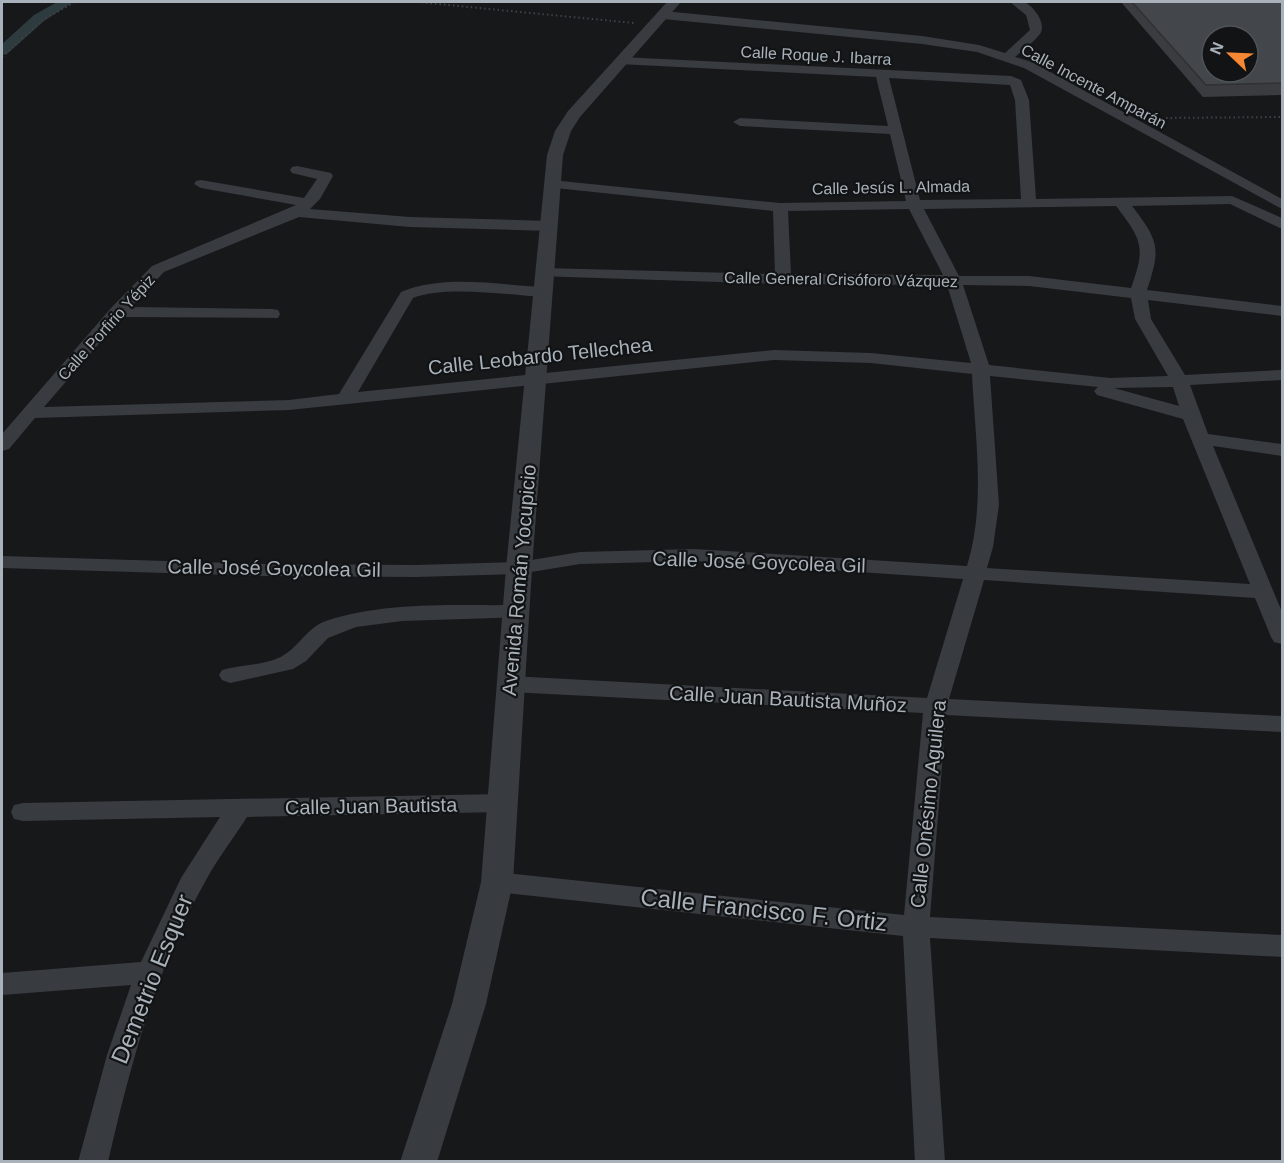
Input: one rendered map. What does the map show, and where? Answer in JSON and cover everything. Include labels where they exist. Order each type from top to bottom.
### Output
[{"type":"street","name":"Avenida Román Yocupicio","points":[[418,1161],[469,1004],[497,882],[519,568],[555,155],[563,131],[583,104],[674,2]]},
{"type":"street","points":[[1007,58],[1036,31],[1036,22],[1030,12],[1015,2]]},
{"type":"street","name":"Calle Incente Amparán","points":[[658,20],[950,43],[1007,58],[1028,65],[1282,205]]},
{"type":"street","name":"Calle Roque J. Ibarra","points":[[622,61],[1008,80],[1016,83],[1022,100],[1029,203]]},
{"type":"street","name":"Calle Onésimo Aguilera","points":[[882,75],[914,205],[953,280],[981,368],[989,519],[976,572],[935,708],[916,927],[930,1161]]},
{"type":"street","points":[[740,122],[894,130]]},
{"type":"street","points":[[297,170],[326,176],[307,204]]},
{"type":"street","points":[[201,184],[307,204],[327,215],[410,222],[550,226]]},
{"type":"street","name":"Calle Jesús L. Almada","points":[[551,184],[780,207],[1232,200],[1282,224]]},
{"type":"street","points":[[1120,201],[1140,228],[1149,247],[1148,264],[1138,292],[1148,331],[1180,381],[1191,415],[1281,629]]},
{"type":"street","points":[[307,204],[327,215]]},
{"type":"street","name":"Calle Porfirio Yépiz","points":[[2,445],[117,312],[158,269],[307,204]]},
{"type":"street","points":[[780,207],[783,279]]},
{"type":"street","name":"Calle General Crisóforo Vázquez","points":[[345,400],[407,295],[412,291],[435,288],[544,282],[783,279],[1029,280],[1282,311]]},
{"type":"street","points":[[117,312],[272,314]]},
{"type":"street","name":"Calle Leobardo Tellechea","points":[[30,413],[240,408],[345,400],[774,355],[871,358],[1132,384],[1242,375],[1282,375]]},
{"type":"street","name":"Calle Leobardo Tellechea","points":[[1054,377],[1191,415]]},
{"type":"street","points":[[1201,439],[1282,450]]},
{"type":"street","name":"Calle José Goycolea Gil","points":[[2,562],[264,570],[416,571],[519,568],[580,558],[694,555],[976,572],[1143,586],[1264,592]]},
{"type":"street","points":[[230,675],[286,662],[298,655],[322,631],[362,619],[393,615],[517,612]]},
{"type":"street","name":"Calle Juan Bautista Muñoz","points":[[510,684],[935,708],[1144,715],[1282,724]]},
{"type":"street","name":"Calle Juan Bautista","points":[[23,812],[502,803]]},
{"type":"street","name":"Demetrio Esquer","points":[[93,1161],[120,1052],[165,936],[191,884],[240,808]]},
{"type":"street","name":"Calle Francisco F. Ortiz","points":[[497,882],[916,927],[1282,946]]},
{"type":"street","points":[[2,984],[151,972]]},
{"type":"path","points":[[2,57],[44,19],[75,2]]},
{"type":"path","points":[[417,2],[658,20]]},
{"type":"path","points":[[1122,118],[1282,117]]},
{"type":"building","points":[[1132,2],[1282,2],[1282,83],[1260,84],[1260,24],[1200,24],[1200,78]]},
{"type":"waterway","points":[[2,51],[39,18],[66,2]]}]
